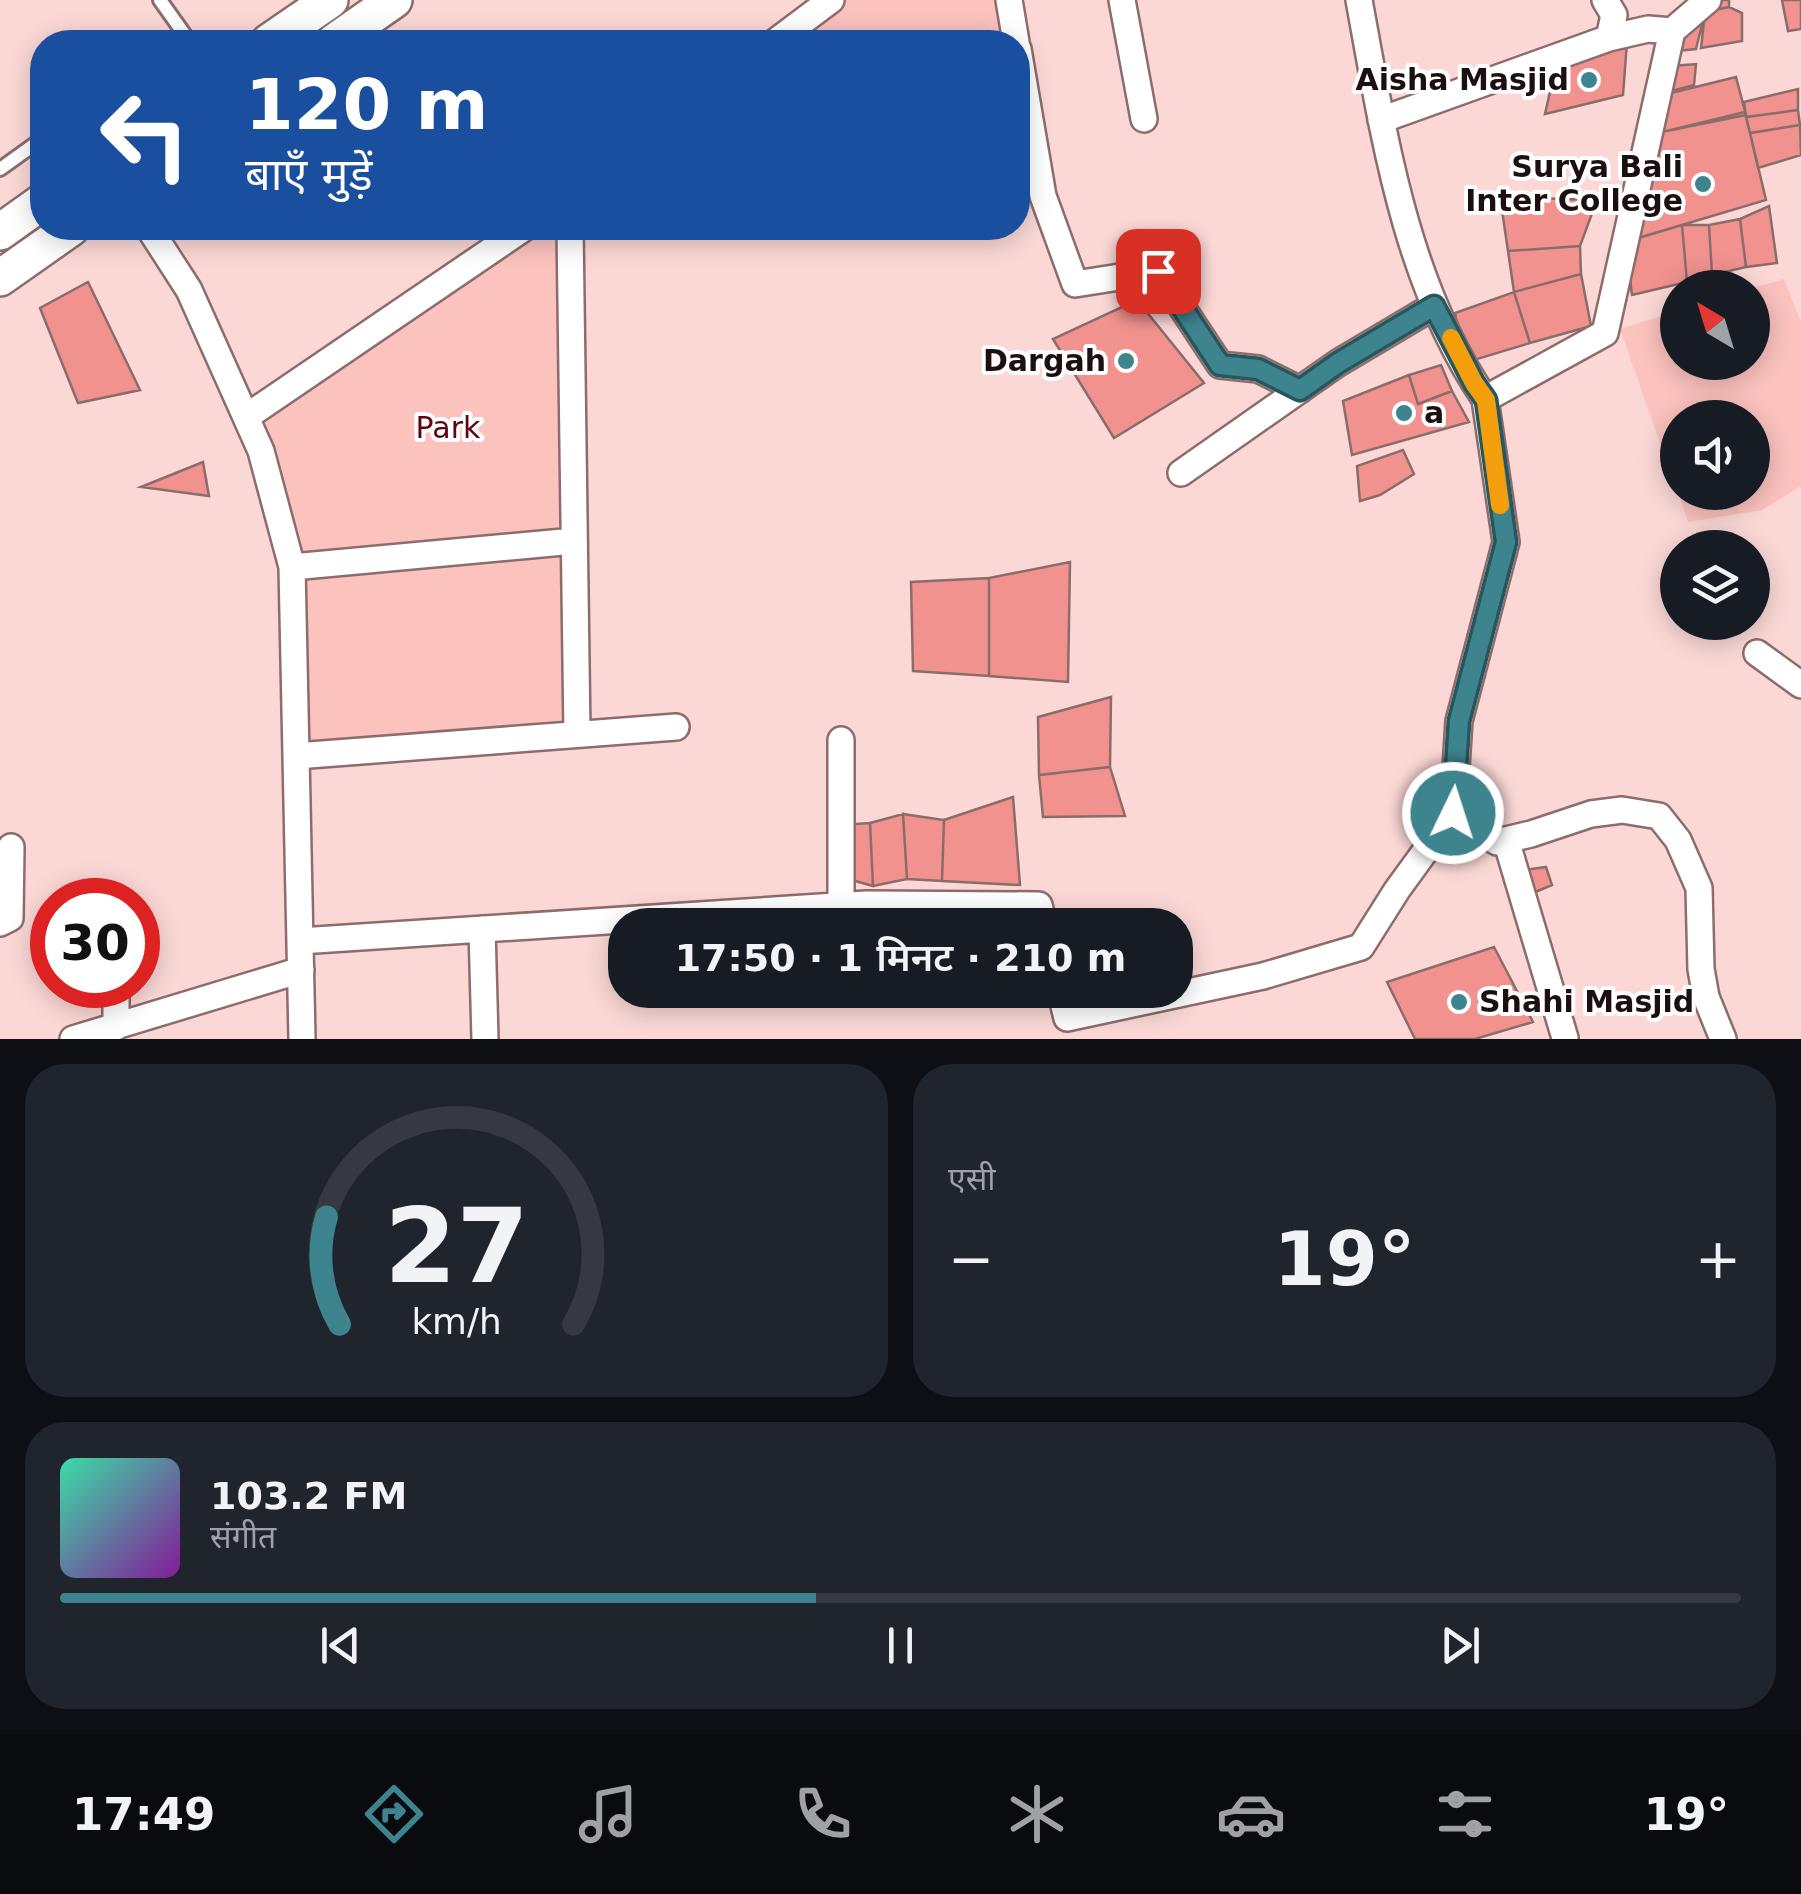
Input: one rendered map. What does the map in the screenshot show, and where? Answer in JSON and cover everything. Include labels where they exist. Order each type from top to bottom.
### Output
[{"type":"street","points":[[286,30],[330,0]]},
{"type":"street","points":[[351,30],[394,0]]},
{"type":"street","points":[[790,30],[831,0]]},
{"type":"street","points":[[1009,0],[1014,30]]},
{"type":"street","points":[[1122,0],[1144,119]]},
{"type":"street","points":[[1193,991],[1264,976],[1361,947],[1396,890],[1453,813],[1459,721],[1506,542],[1486,400],[1434,306],[1395,183],[1359,0]]},
{"type":"street","points":[[1605,0],[1614,15],[1609,38]]},
{"type":"street","points":[[1486,400],[1604,333],[1672,31],[1708,0]]},
{"type":"street","points":[[1381,120],[1609,38],[1648,30],[1672,31]]},
{"type":"street","points":[[1030,151],[1075,284],[1158,271],[1220,365],[1258,369],[1300,390]]},
{"type":"street","points":[[0,232],[30,211]]},
{"type":"street","points":[[3,270],[52,240]]},
{"type":"street","points":[[156,240],[189,290],[261,451],[292,567],[302,1039]]},
{"type":"street","points":[[246,416],[506,240]]},
{"type":"street","points":[[570,240],[577,734]]},
{"type":"street","points":[[1181,474],[1338,363],[1434,306]]},
{"type":"street","points":[[292,567],[574,542]]},
{"type":"street","points":[[1757,652],[1801,685]]},
{"type":"street","points":[[296,756],[676,727]]},
{"type":"street","points":[[841,740],[841,905]]},
{"type":"street","points":[[1453,813],[1497,842],[1591,814],[1622,810],[1659,816],[1678,840],[1700,888],[1706,997],[1722,1039]]},
{"type":"street","points":[[1506,840],[1564,1038]]},
{"type":"street","points":[[0,923],[10,918],[10,847]]},
{"type":"street","points":[[300,941],[841,905],[1040,908]]},
{"type":"street","points":[[482,929],[485,1039]]},
{"type":"street","points":[[73,1039],[300,970]]},
{"type":"street","points":[[116,1008],[116,1027]]},
{"type":"street","points":[[1064,1008],[1067,1018],[1114,1008]]},
{"type":"lane","points":[[160,0],[181,30]]},
{"type":"lane","points":[[0,169],[30,148]]},
{"type":"green space","points":[[831,0],[1005,0],[1011,30],[791,30]]},
{"type":"green space","name":"Park","points":[[506,240],[570,240],[577,734],[296,756],[292,567],[246,417]]},
{"type":"green space","points":[[1784,279],[1801,322],[1801,486],[1770,505],[1770,400],[1660,400],[1660,443],[1620,329],[1660,316],[1660,380],[1770,380],[1770,283]]},
{"type":"green space","points":[[1684,510],[1762,510],[1688,522]]},
{"type":"building","points":[[1708,0],[1729,0],[1729,7],[1705,12],[1696,49],[1667,52]]},
{"type":"building","points":[[1782,0],[1801,0],[1801,29],[1788,31]]},
{"type":"building","points":[[1729,7],[1742,13],[1742,41],[1701,48],[1705,12]]},
{"type":"building","name":"Aisha Masjid","points":[[1627,42],[1623,95],[1545,114],[1556,65]]},
{"type":"building","points":[[1696,64],[1694,85],[1668,92],[1672,66]]},
{"type":"building","points":[[1736,77],[1746,115],[1662,132],[1667,94]]},
{"type":"building","points":[[1798,89],[1798,110],[1746,117],[1744,102]]},
{"type":"building","points":[[1798,110],[1800,125],[1750,133],[1746,117]]},
{"type":"building","name":"Surya Bali Inter College","points":[[1745,112],[1766,200],[1625,242],[1662,132]]},
{"type":"building","points":[[1800,125],[1801,155],[1758,168],[1750,133]]},
{"type":"building","points":[[1500,197],[1597,200],[1580,246],[1508,251]]},
{"type":"building","points":[[1769,206],[1777,263],[1746,267],[1740,219]]},
{"type":"building","points":[[1740,219],[1746,267],[1712,270],[1709,225]]},
{"type":"building","points":[[1682,225],[1686,270],[1660,270],[1660,288],[1632,295],[1625,242]]},
{"type":"building","points":[[1682,225],[1709,225],[1712,270],[1686,270]]},
{"type":"building","points":[[1580,246],[1581,274],[1514,292],[1508,251]]},
{"type":"building","points":[[1581,274],[1591,326],[1530,343],[1514,292]]},
{"type":"building","points":[[88,282],[140,390],[78,403],[40,308]]},
{"type":"building","points":[[1514,292],[1530,343],[1464,363],[1455,313]]},
{"type":"building","name":"Dargah","points":[[1137,300],[1204,383],[1114,438],[1053,339]]},
{"type":"building","name":"a","points":[[1441,365],[1452,391],[1418,404],[1409,375]]},
{"type":"building","name":"a","points":[[1409,375],[1418,404],[1452,391],[1469,422],[1352,455],[1343,401]]},
{"type":"building","name":"a","points":[[1403,450],[1414,474],[1380,495],[1360,501],[1357,466]]},
{"type":"building","points":[[203,462],[209,496],[141,487]]},
{"type":"building","points":[[1070,562],[1068,682],[989,676],[989,578]]},
{"type":"building","points":[[989,578],[989,676],[913,671],[911,582]]},
{"type":"building","points":[[1111,697],[1110,767],[1039,775],[1038,717]]},
{"type":"building","points":[[1110,767],[1125,816],[1043,817],[1039,775]]},
{"type":"building","points":[[1013,797],[1020,885],[942,881],[944,820]]},
{"type":"building","points":[[903,814],[907,879],[873,886],[870,823]]},
{"type":"building","points":[[903,814],[944,820],[942,881],[907,879]]},
{"type":"building","points":[[870,823],[873,886],[841,877],[841,825]]},
{"type":"building","points":[[1546,867],[1552,885],[1533,893],[1524,870]]},
{"type":"building","name":"Shahi Masjid","points":[[1494,947],[1533,1022],[1475,1039],[1415,1039],[1387,982]]},
{"type":"slow traffic","points":[[1451,338],[1486,400],[1500,505]]},
{"type":"place","name":"Aisha Masjid","points":[[1589,80]]},
{"type":"place","name":"Surya Bali Inter College","points":[[1703,184]]},
{"type":"place","name":"Dargah","points":[[1126,361]]},
{"type":"place","name":"a","points":[[1404,413]]},
{"type":"place","name":"Shahi Masjid","points":[[1459,1002]]},
{"type":"route","points":[[1158,271],[1220,365],[1258,369],[1300,390],[1434,306],[1486,400],[1506,542],[1459,721],[1453,813]]}]
